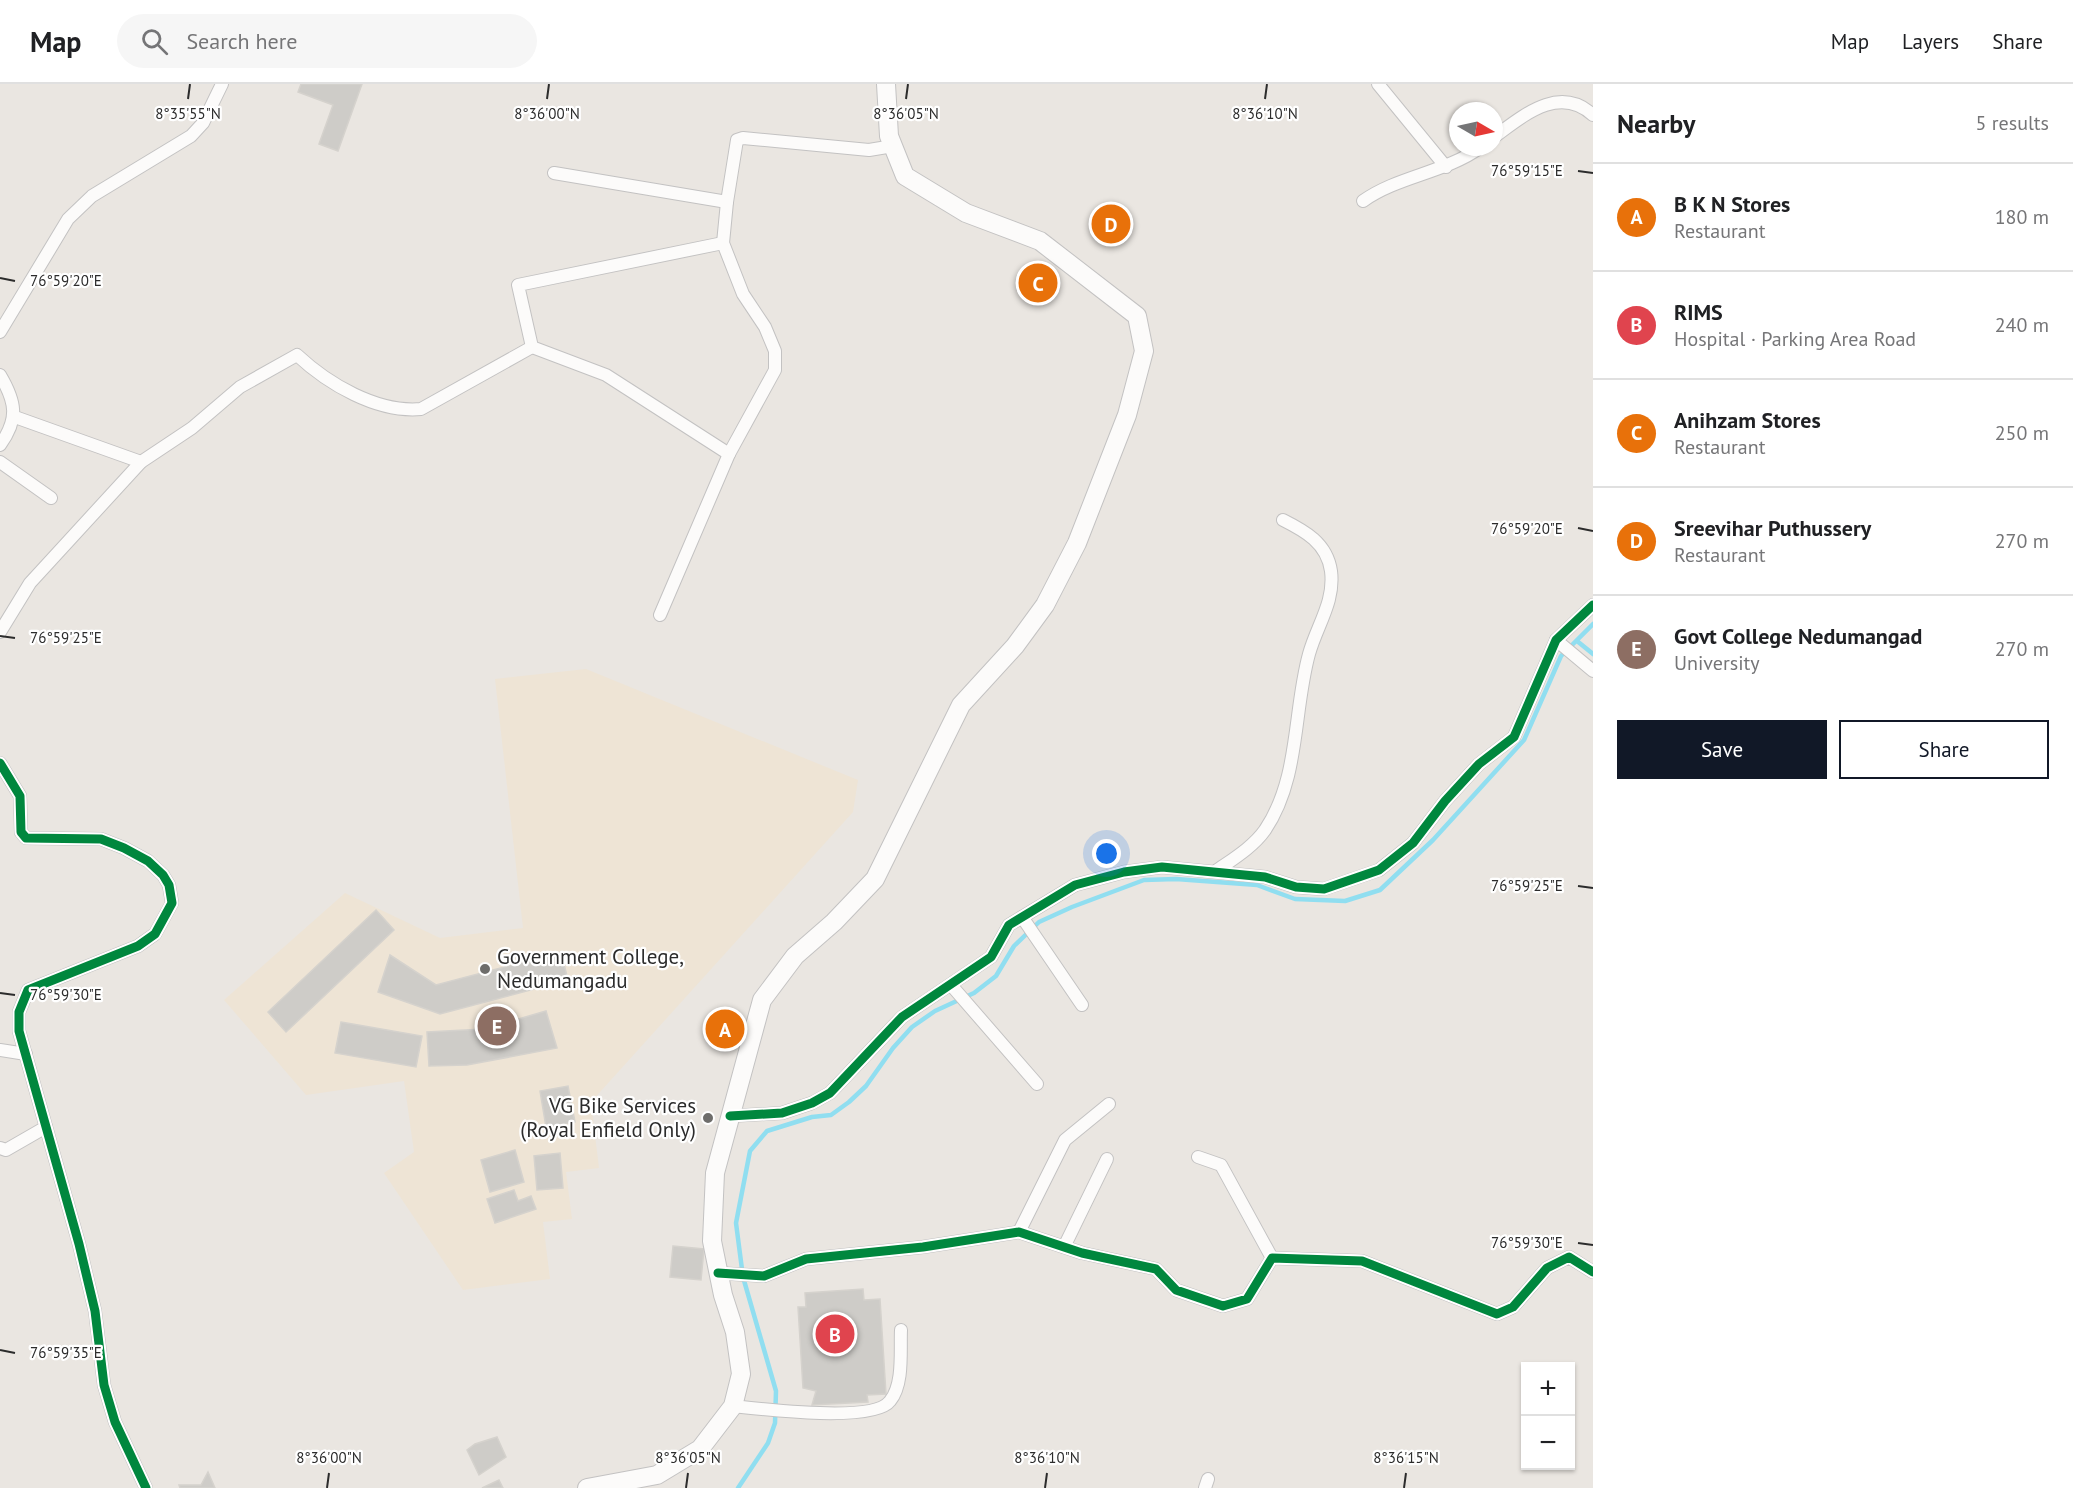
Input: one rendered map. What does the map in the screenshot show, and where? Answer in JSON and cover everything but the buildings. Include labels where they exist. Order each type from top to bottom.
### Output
[{"type":"main road","points":[[587,1488],[657,1475],[700,1449],[732,1406],[741,1374],[735,1332],[718,1273],[712,1241],[715,1173],[762,1000],[795,956],[834,922],[875,879],[962,705],[1015,646],[1045,605],[1077,543],[1108,469],[1127,416],[1144,351],[1137,316],[1040,241],[966,213],[905,176],[889,136],[886,84]]},
{"type":"street","points":[[0,332],[68,219],[92,196],[191,136],[203,123],[222,84]]},
{"type":"street","points":[[1378,84],[1446,167]]},
{"type":"street","points":[[1503,131],[1535,108],[1552,102],[1570,101],[1593,115]]},
{"type":"street","points":[[660,615],[729,454],[775,370],[775,351],[765,327],[743,294],[723,243],[737,140],[743,138],[869,150],[893,146]]},
{"type":"street","points":[[1362,201],[1373,194],[1446,167],[1465,156]]},
{"type":"street","points":[[554,173],[727,202]]},
{"type":"street","points":[[532,347],[519,285],[723,243]]},
{"type":"street","points":[[0,632],[30,583],[141,462],[192,428],[240,387],[297,355],[310,367],[354,394],[385,407],[408,410],[421,409],[532,347],[606,375],[729,454]]},
{"type":"street","points":[[0,375],[12,402],[15,417],[12,429],[0,445]]},
{"type":"street","points":[[15,417],[141,462]]},
{"type":"street","points":[[0,462],[51,498]]},
{"type":"street","points":[[1216,871],[1246,850],[1264,830],[1282,796],[1294,754],[1304,674],[1330,598],[1331,572],[1317,541],[1308,532],[1283,520]]},
{"type":"street","points":[[730,1116],[782,1113],[812,1103],[830,1093],[902,1017],[991,957],[1009,925],[1075,885],[1124,872],[1162,867],[1265,877],[1296,887],[1324,889],[1379,870],[1413,843],[1445,801],[1479,764],[1514,737],[1556,640],[1593,605]]},
{"type":"street","points":[[1556,640],[1593,671]]},
{"type":"street","points":[[0,764],[20,796],[21,832],[26,838],[100,839],[124,848],[148,861],[163,875],[169,885],[172,903],[155,934],[138,946],[28,990],[19,1012],[19,1031],[95,1311],[105,1385],[115,1422],[146,1488]]},
{"type":"street","points":[[1022,917],[1082,1005]]},
{"type":"street","points":[[951,986],[1037,1084]]},
{"type":"street","points":[[0,1050],[26,1054]]},
{"type":"street","points":[[1019,1232],[1065,1140],[1109,1104]]},
{"type":"street","points":[[0,1148],[6,1150],[46,1127]]},
{"type":"street","points":[[1198,1156],[1221,1165],[1272,1258]]},
{"type":"street","points":[[1064,1247],[1107,1159]]},
{"type":"street","points":[[718,1273],[764,1276],[806,1259],[923,1247],[1019,1232],[1064,1247],[1156,1269],[1176,1290],[1223,1306],[1247,1299],[1272,1258]]},
{"type":"street","points":[[1272,1258],[1362,1261],[1497,1314],[1513,1307],[1547,1268],[1569,1257],[1593,1272]]},
{"type":"street","points":[[732,1406],[794,1412],[870,1412],[889,1404],[897,1390],[901,1330]]},
{"type":"shaded area","name":"Government College, Nedumangadu","points":[[586,669],[858,780],[853,812],[591,1102],[599,1168],[566,1172],[572,1219],[543,1222],[550,1279],[463,1290],[384,1173],[414,1152],[404,1081],[306,1095],[224,1000],[345,893],[440,938],[523,928],[495,679]]},
{"type":"waterway","points":[[738,1488],[768,1443],[775,1423],[776,1391],[743,1277],[736,1223],[750,1151],[767,1131],[812,1117],[831,1115],[849,1102],[866,1086],[893,1048],[912,1027],[935,1011],[974,993],[996,976],[1014,946],[1039,922],[1072,907],[1144,880],[1176,879],[1257,885],[1295,899],[1345,901],[1380,890],[1433,840],[1524,740],[1561,656],[1593,624]]},
{"type":"waterway","points":[[1577,641],[1593,654]]},
{"type":"cycle path","points":[[730,1116],[782,1113],[812,1103],[830,1093],[902,1017],[991,957],[1009,925],[1075,885],[1124,872],[1162,867],[1265,877],[1296,887],[1324,889],[1379,870],[1413,843],[1445,801],[1479,764],[1514,737],[1556,640],[1593,605]]},
{"type":"cycle path","points":[[0,763],[20,796],[21,832],[26,838],[101,839],[148,861],[163,875],[169,885],[172,903],[155,934],[138,946],[28,990],[19,1012],[19,1031],[79,1244],[95,1311],[104,1385],[115,1422],[146,1488]]},
{"type":"cycle path","points":[[718,1273],[764,1276],[806,1259],[923,1247],[1019,1232],[1082,1253],[1156,1269],[1176,1290],[1223,1306],[1247,1299],[1272,1258],[1362,1261],[1497,1314],[1513,1307],[1547,1268],[1569,1257],[1593,1272]]},
{"type":"place","name":"Sreevihar Puthussery","points":[[1111,224]]},
{"type":"place","name":"Anihzam Stores","points":[[1038,283]]},
{"type":"place","name":"Government College, Nedumangadu","points":[[485,969]]},
{"type":"place","name":"Govt College Nedumangad","points":[[497,1026]]},
{"type":"place","name":"B K N Stores","points":[[725,1029]]},
{"type":"place","name":"VG Bike Services (Royal Enfield Only)","points":[[708,1118]]},
{"type":"place","name":"RIMS","points":[[835,1334]]}]
